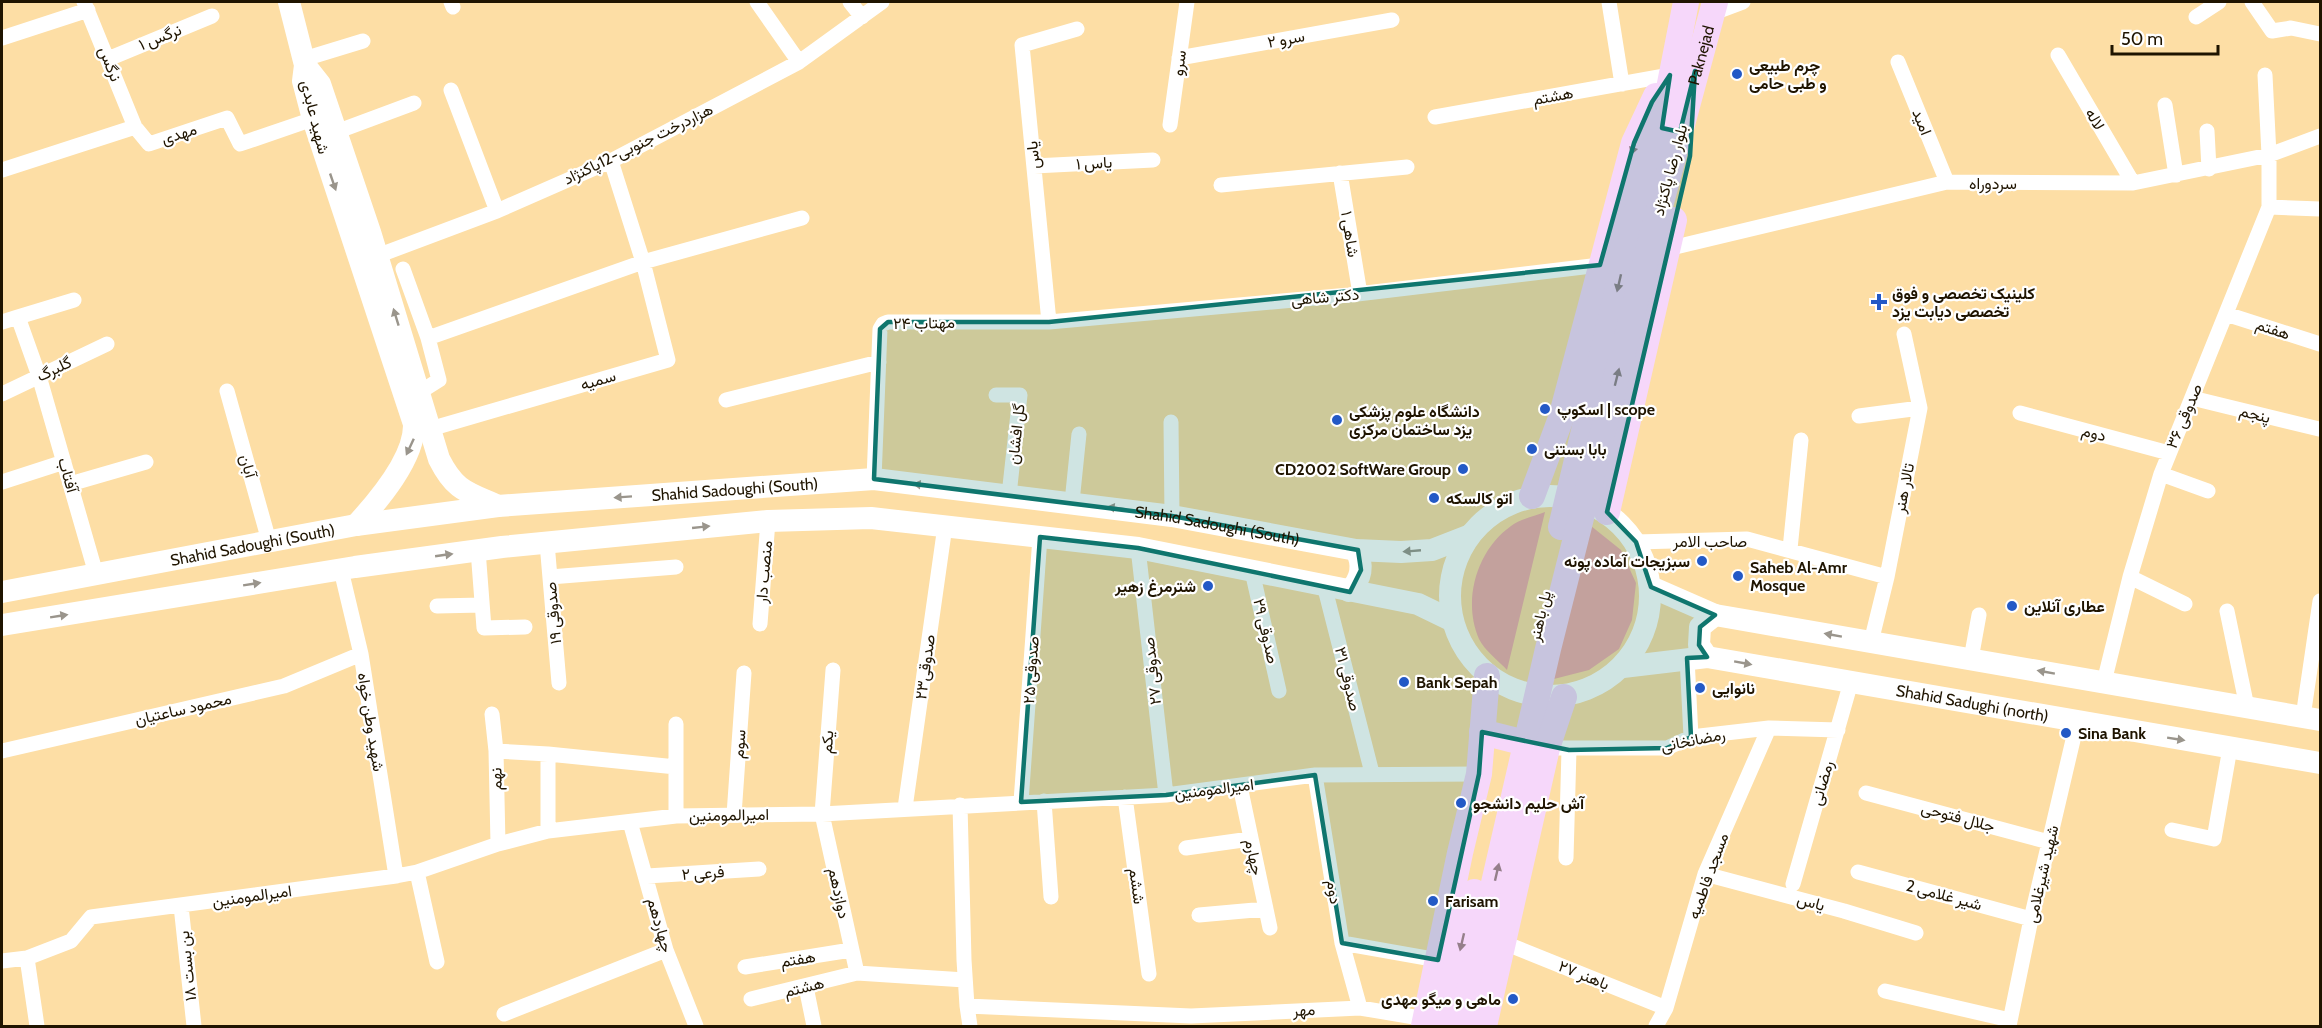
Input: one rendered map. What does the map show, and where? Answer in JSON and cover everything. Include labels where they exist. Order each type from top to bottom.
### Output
[{"type":"main road","points":[[289,2],[304,62]]},
{"type":"main road","name":"Paknejad","points":[[1676,106],[1670,75],[1686,2]]},
{"type":"main road","name":"Paknejad","points":[[1676,106],[1695,71],[1713,8]]},
{"type":"main road","name":"شهید عابدی","points":[[304,62],[303,81],[313,119],[420,392],[439,459],[449,478],[462,489],[498,506]]},
{"type":"main road","name":"شهید عابدی","points":[[304,62],[320,84],[336,132],[414,424],[415,436],[400,467],[376,504],[356,525]]},
{"type":"main road","points":[[1607,512],[1623,436],[1651,235],[1690,156],[1695,118],[1695,71]]},
{"type":"main road","points":[[1532,496],[1560,418],[1634,143],[1652,102],[1670,75]]},
{"type":"main road","name":"بلوار رضا پاکنژاد","points":[[1651,235],[1676,106]]},
{"type":"main road","name":"پل باهنر","points":[[1450,1020],[1548,649],[1651,235]]},
{"type":"main road","points":[[1560,418],[1623,436]]},
{"type":"main road","name":"Shahid Sadoughi (South)","points":[[2,592],[356,525],[498,506],[874,479],[1172,516],[1356,550],[1401,552],[1432,550],[1468,536]]},
{"type":"main road","points":[[1532,496],[1571,497],[1607,512],[1636,542],[1652,587],[1646,630],[1623,667],[1596,687],[1564,697],[1524,694],[1487,676],[1464,651],[1451,620],[1450,576],[1468,536],[1496,510],[1532,496]]},
{"type":"main road","name":"Shahid Sadoughi (South)","points":[[2,625],[478,550],[768,521],[871,518],[1138,548],[1418,604],[1451,620]]},
{"type":"main road","points":[[1349,591],[1358,582],[1361,570],[1356,550]]},
{"type":"main road","points":[[1652,587],[1715,615],[2312,718]]},
{"type":"main road","points":[[1697,657],[1700,627],[1715,615]]},
{"type":"main road","name":"Shahid Sadughi (north)","points":[[1623,667],[1697,657],[2320,763]]},
{"type":"main road","points":[[1450,1020],[1438,960],[1479,774],[1487,676]]},
{"type":"main road","points":[[1450,1020],[1502,942],[1558,749],[1564,697]]},
{"type":"main road","points":[[1482,732],[1558,749]]},
{"type":"street","points":[[757,2],[799,62]]},
{"type":"street","points":[[850,2],[861,17]]},
{"type":"street","name":"هزاردرخت جنوبی-12پاکنژاد","points":[[369,259],[496,211],[611,160],[799,62],[882,2]]},
{"type":"street","name":"سرو","points":[[1170,125],[1187,2]]},
{"type":"street","points":[[1609,2],[1622,84]]},
{"type":"street","points":[[1713,8],[1743,2]]},
{"type":"street","points":[[2196,17],[2219,2]]},
{"type":"street","points":[[2252,2],[2272,31],[2291,28],[2320,34]]},
{"type":"street","points":[[2,38],[86,6]]},
{"type":"street","name":"نرگس","points":[[86,6],[135,127]]},
{"type":"street","name":"نرگس ۱","points":[[108,59],[212,16]]},
{"type":"street","name":"سرو ۲","points":[[1179,58],[1392,20]]},
{"type":"street","name":"یاس","points":[[1050,322],[1022,45],[1077,29]]},
{"type":"street","points":[[304,62],[363,41]]},
{"type":"street","name":"لاله","points":[[2058,55],[2133,183]]},
{"type":"street","name":"امید","points":[[1898,62],[1947,182]]},
{"type":"street","name":"هشتم","points":[[1435,117],[1670,75]]},
{"type":"street","name":"صدوقی ۳۶","points":[[2104,682],[2130,577],[2161,474],[2269,207],[2265,75]]},
{"type":"street","points":[[451,90],[496,211]]},
{"type":"street","points":[[336,132],[414,103]]},
{"type":"street","points":[[2165,105],[2176,175]]},
{"type":"street","name":"مهدی","points":[[2,170],[135,127],[149,144],[226,118],[240,144],[313,119]]},
{"type":"street","points":[[2207,131],[2209,169]]},
{"type":"street","name":"سردوراه","points":[[1651,235],[1947,182],[2133,183],[2209,169],[2269,154],[2320,136]]},
{"type":"street","points":[[611,160],[643,262]]},
{"type":"street","name":"یاس ۱","points":[[1034,166],[1153,160]]},
{"type":"street","points":[[1221,184],[1407,167]]},
{"type":"street","name":"شاهی ۱","points":[[1340,173],[1360,294]]},
{"type":"street","points":[[2269,207],[2320,209]]},
{"type":"street","points":[[428,338],[643,262],[802,218]]},
{"type":"street","name":"سمیه","points":[[430,429],[668,360],[643,262]]},
{"type":"street","name":"دکتر شاهی","points":[[1050,322],[1360,294],[1600,266]]},
{"type":"street","points":[[403,269],[428,338],[439,380],[420,392]]},
{"type":"street","points":[[2,322],[74,300]]},
{"type":"street","name":"هفتم","points":[[2226,314],[2320,344]]},
{"type":"street","name":"آفتاب","points":[[18,317],[39,376],[96,574]]},
{"type":"street","name":"مهتاب ۲۴","points":[[874,479],[880,329],[883,324],[888,322],[1050,322]]},
{"type":"street","name":"تالار هنر","points":[[1871,642],[1887,577],[1920,408],[1904,334]]},
{"type":"street","name":"گلبرگ","points":[[2,394],[106,344]]},
{"type":"street","points":[[726,400],[879,362]]},
{"type":"street","name":"آبان","points":[[227,391],[269,541]]},
{"type":"street","name":"گل افشان","points":[[996,395],[1020,395],[1009,495]]},
{"type":"street","name":"پنجم","points":[[2192,398],[2319,429]]},
{"type":"street","points":[[1859,416],[1920,408]]},
{"type":"street","name":"دوم","points":[[2020,413],[2169,453]]},
{"type":"street","points":[[1171,422],[1172,516]]},
{"type":"street","points":[[1072,502],[1079,434]]},
{"type":"street","points":[[1790,549],[1801,440]]},
{"type":"street","points":[[2,483],[64,462]]},
{"type":"street","points":[[70,484],[146,462]]},
{"type":"street","points":[[2161,474],[2208,491]]},
{"type":"street","name":"منصب دار","points":[[760,624],[768,521]]},
{"type":"street","name":"صدوقی۲۳","points":[[905,808],[945,526]]},
{"type":"street","name":"صدوقی ۲۵","points":[[1021,802],[1040,537]]},
{"type":"street","name":"صاحب الامر","points":[[1636,542],[1747,539],[1887,577]]},
{"type":"street","name":"صدوقی ۱۹","points":[[547,543],[559,683]]},
{"type":"street","name":"صدوقی ۲۷","points":[[1138,548],[1166,795]]},
{"type":"street","points":[[478,550],[484,628],[525,627]]},
{"type":"street","points":[[550,577],[676,567]]},
{"type":"street","name":"شهید وطن خواه","points":[[341,570],[361,654],[396,876]]},
{"type":"street","name":"صدوقی ۲۹","points":[[1252,571],[1279,691]]},
{"type":"street","points":[[2130,577],[2185,604]]},
{"type":"street","name":"صدوقی ۳۱","points":[[1324,585],[1372,773]]},
{"type":"street","points":[[2312,718],[2320,601]]},
{"type":"street","points":[[437,606],[482,605]]},
{"type":"street","points":[[2227,610],[2247,706]]},
{"type":"street","points":[[1971,659],[1979,615]]},
{"type":"street","name":"محمود ساعتیان","points":[[2,751],[284,686],[361,654]]},
{"type":"street","points":[[1691,738],[1697,657]]},
{"type":"street","name":"یکم","points":[[822,814],[833,670]]},
{"type":"street","name":"سوم","points":[[734,815],[744,673]]},
{"type":"street","name":"رمضانی","points":[[1793,884],[1851,682]]},
{"type":"street","name":"نهم","points":[[492,714],[496,751],[498,844]]},
{"type":"street","name":"شهید شیرغلامی","points":[[2010,1023],[2031,919],[2077,723]]},
{"type":"street","points":[[676,724],[676,816]]},
{"type":"street","name":"رمضانخانی","points":[[1558,749],[1667,748],[1691,738],[1769,728],[1838,730]]},
{"type":"street","name":"مسجد فاطمیه","points":[[1656,1026],[1666,1008],[1705,874],[1769,728]]},
{"type":"street","points":[[2172,830],[2214,839],[2230,748]]},
{"type":"street","points":[[1558,749],[1566,858]]},
{"type":"street","points":[[496,751],[676,767]]},
{"type":"street","points":[[548,754],[548,831]]},
{"type":"street","name":"امیرالمومنین","points":[[2,961],[27,958],[71,941],[92,917],[396,876],[417,872],[498,844],[548,831],[676,816],[822,814],[1166,795],[1315,775],[1479,774]]},
{"type":"street","name":"دوم","points":[[1315,775],[1342,943],[1360,1008]]},
{"type":"street","name":"چهارم","points":[[1240,786],[1270,928]]},
{"type":"street","name":"جلال فتوحی","points":[[1866,793],[2049,842]]},
{"type":"street","name":"ششم","points":[[1125,797],[1149,974]]},
{"type":"street","points":[[1044,801],[1051,897]]},
{"type":"street","points":[[960,805],[966,1006],[970,1026]]},
{"type":"street","name":"دوازدهم","points":[[822,814],[857,973]]},
{"type":"street","name":"چهاردهم","points":[[630,822],[666,950],[696,1026]]},
{"type":"street","points":[[1186,848],[1250,839]]},
{"type":"street","name":"فرعی ۲","points":[[647,876],[759,869]]},
{"type":"street","points":[[417,872],[437,962]]},
{"type":"street","name":"شیر غلامی 2","points":[[1858,872],[2031,919]]},
{"type":"street","name":"یاس","points":[[1705,874],[1916,933]]},
{"type":"street","name":"بن بست ۱۸","points":[[180,906],[194,1026]]},
{"type":"street","points":[[1199,915],[1266,909]]},
{"type":"street","name":"باهنر ۲۷","points":[[1502,942],[1666,1008]]},
{"type":"street","points":[[1342,943],[1438,960]]},
{"type":"street","points":[[504,1014],[666,950]]},
{"type":"street","name":"هفتم","points":[[745,968],[851,950]]},
{"type":"street","points":[[27,958],[38,1026]]},
{"type":"street","points":[[857,973],[965,980]]},
{"type":"street","name":"هشتم","points":[[751,999],[857,973]]},
{"type":"street","points":[[806,987],[814,1026]]},
{"type":"street","points":[[1885,991],[2010,1023]]},
{"type":"street","name":"مهر","points":[[966,1006],[1191,1021],[1360,1008],[1450,1020]]},
{"type":"highlighted area","points":[[1695,71],[1690,156],[1607,512],[1636,542],[1651,587],[1715,615],[1700,627],[1699,645],[1707,657],[1687,658],[1691,737],[1667,748],[1569,750],[1482,732],[1479,774],[1438,960],[1342,943],[1315,775],[1166,795],[1021,802],[1040,537],[1138,548],[1350,592],[1361,570],[1358,550],[1172,516],[874,479],[880,329],[888,322],[1049,322],[1600,265],[1634,143],[1652,102],[1670,75],[1662,128],[1680,132]]},
{"type":"shaded area","points":[[1545,512],[1507,670],[1481,643],[1474,624],[1472,608],[1476,577],[1481,562],[1499,536],[1515,524]]},
{"type":"shaded area","points":[[1591,526],[1621,550],[1636,583],[1632,620],[1619,649],[1589,670],[1550,680]]},
{"type":"place","name":"چرم طبیعی و طبی حامی","points":[[1737,74]]},
{"type":"place","name":"کلینیک تخصصی و فوق تخصصی دیابت یزد","points":[[1879,302]]},
{"type":"place","name":"اسکوپ | scope","points":[[1545,409]]},
{"type":"place","name":"دانشگاه علوم پزشکی یزد ساختمان مرکزی","points":[[1337,420]]},
{"type":"place","name":"بابا بستنی","points":[[1532,449]]},
{"type":"place","name":"CD2002 SoftWare Group","points":[[1463,469]]},
{"type":"place","name":"اتو کالسکه","points":[[1434,498]]},
{"type":"place","name":"سبزیجات آماده پونه","points":[[1702,561]]},
{"type":"place","name":"Saheb Al-Amr Mosque","points":[[1738,576]]},
{"type":"place","name":"شترمرغ زهیر","points":[[1208,586]]},
{"type":"place","name":"عطاری آنلاین","points":[[2012,606]]},
{"type":"place","name":"Bank Sepah","points":[[1404,682]]},
{"type":"place","name":"نانوایی","points":[[1700,688]]},
{"type":"place","name":"Sina Bank","points":[[2066,733]]},
{"type":"place","name":"آش حلیم دانشجو","points":[[1461,803]]},
{"type":"place","name":"Farisam","points":[[1433,901]]},
{"type":"place","name":"ماهی و میگو مهدی","points":[[1513,999]]}]
